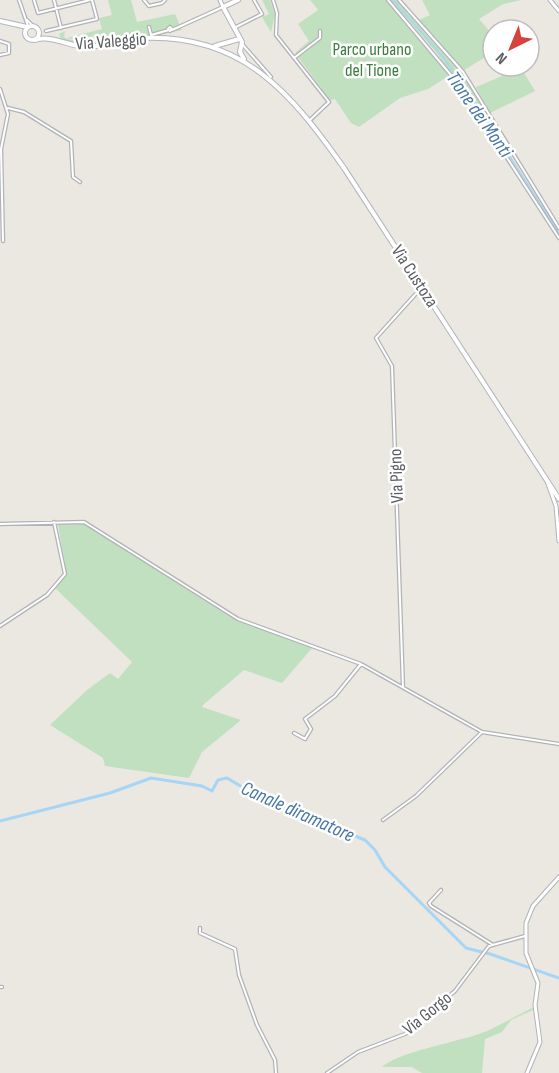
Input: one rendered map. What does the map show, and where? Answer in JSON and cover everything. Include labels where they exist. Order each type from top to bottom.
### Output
[{"type":"main road","points":[[223,7],[238,0]]},
{"type":"main road","name":"Via Custoza","points":[[223,7],[239,39],[241,55],[282,91],[329,146],[423,286],[559,500]]},
{"type":"main road","points":[[0,21],[16,26],[31,27],[39,34],[35,40],[28,39],[16,26]]},
{"type":"main road","points":[[25,36],[31,27]]},
{"type":"main road","name":"Via Valeggio","points":[[31,27],[52,40]]},
{"type":"main road","points":[[234,29],[229,45],[230,53],[241,46]]},
{"type":"main road","name":"Via Valeggio","points":[[35,40],[52,40],[80,47],[144,38],[206,45]]},
{"type":"main road","points":[[206,45],[223,45],[239,39]]},
{"type":"main road","name":"Via Custoza","points":[[206,45],[230,53],[253,67]]},
{"type":"street","points":[[19,0],[31,27]]},
{"type":"street","points":[[34,0],[38,14],[91,0],[97,19],[46,31]]},
{"type":"street","points":[[54,0],[61,28]]},
{"type":"street","points":[[144,0],[149,6],[165,0]]},
{"type":"street","name":"Via Custoza","points":[[220,0],[223,7]]},
{"type":"street","points":[[234,29],[262,14],[254,0]]},
{"type":"street","points":[[273,0],[277,13],[276,34],[329,102],[310,120]]},
{"type":"street","points":[[388,0],[461,87],[559,238]]},
{"type":"street","points":[[399,0],[463,72],[559,228]]},
{"type":"street","points":[[550,0],[559,11]]},
{"type":"street","points":[[149,27],[151,35],[178,29],[182,25],[223,7]]},
{"type":"street","points":[[16,26],[24,24],[26,18]]},
{"type":"street","points":[[294,58],[320,38],[320,31]]},
{"type":"street","points":[[0,41],[9,44],[9,53],[0,55]]},
{"type":"street","name":"Via Custoza","points":[[241,46],[271,77]]},
{"type":"street","points":[[0,89],[8,108],[1,149],[3,241]]},
{"type":"street","points":[[8,108],[24,112],[71,141],[73,177],[80,182]]},
{"type":"street","name":"Via Pigno","points":[[403,687],[392,366],[376,338],[423,286]]},
{"type":"street","points":[[544,477],[558,510]]},
{"type":"street","points":[[559,500],[559,541]]},
{"type":"street","points":[[0,626],[46,595],[65,574],[54,522]]},
{"type":"street","points":[[0,524],[84,522],[234,617],[362,664],[482,732],[559,744]]},
{"type":"street","points":[[294,733],[305,739],[311,729],[305,719],[335,696],[362,664]]},
{"type":"street","points":[[383,820],[416,796],[482,732]]},
{"type":"street","points":[[527,1073],[540,1042],[535,1005],[538,983],[526,953],[525,936],[530,911],[559,877]]},
{"type":"street","points":[[441,890],[429,903],[431,906],[493,945],[525,936]]},
{"type":"street","points":[[200,928],[200,933],[234,949],[257,1025],[275,1059],[276,1073]]},
{"type":"street","name":"Via Gorgo","points":[[327,1073],[358,1053],[405,1034],[454,991],[486,949],[493,945]]},
{"type":"green space","points":[[108,0],[131,0],[137,22],[175,14],[182,30],[104,43],[61,40],[59,34],[65,31],[64,37],[68,39],[77,40],[67,38],[102,29],[99,18],[112,15]]},
{"type":"green space","points":[[262,0],[270,0],[275,14],[271,32],[262,17],[269,14]]},
{"type":"green space","name":"Parco urbano del Tione","points":[[310,0],[388,0],[450,75],[428,89],[400,98],[359,127],[351,123],[335,99],[330,100],[295,53],[309,41],[298,24],[318,10]]},
{"type":"green space","points":[[390,0],[398,0],[448,57],[471,87],[490,120],[486,123],[436,52]]},
{"type":"green space","points":[[422,0],[521,0],[503,4],[479,19],[481,21],[481,60],[463,71],[419,20],[430,15]]},
{"type":"green space","points":[[497,78],[527,78],[535,91],[490,113],[476,87]]},
{"type":"green space","points":[[58,524],[84,524],[227,615],[313,647],[282,683],[244,670],[204,704],[202,707],[241,720],[202,752],[189,778],[105,766],[103,758],[50,725],[87,690],[110,673],[118,679],[132,662],[55,588],[66,572]]},
{"type":"green space","points":[[534,1007],[533,1010],[511,1020],[502,1032],[485,1039],[482,1073],[422,1073],[412,1067],[382,1067],[400,1057],[479,1034]]},
{"type":"waterway","name":"Tione dei Monti","points":[[393,0],[443,57],[472,97],[559,233]]},
{"type":"waterway","name":"Canale diramatore","points":[[0,821],[110,793],[151,778],[202,786],[212,791],[218,780],[227,778],[259,797],[365,840],[375,850],[385,867],[466,948],[559,978]]}]
